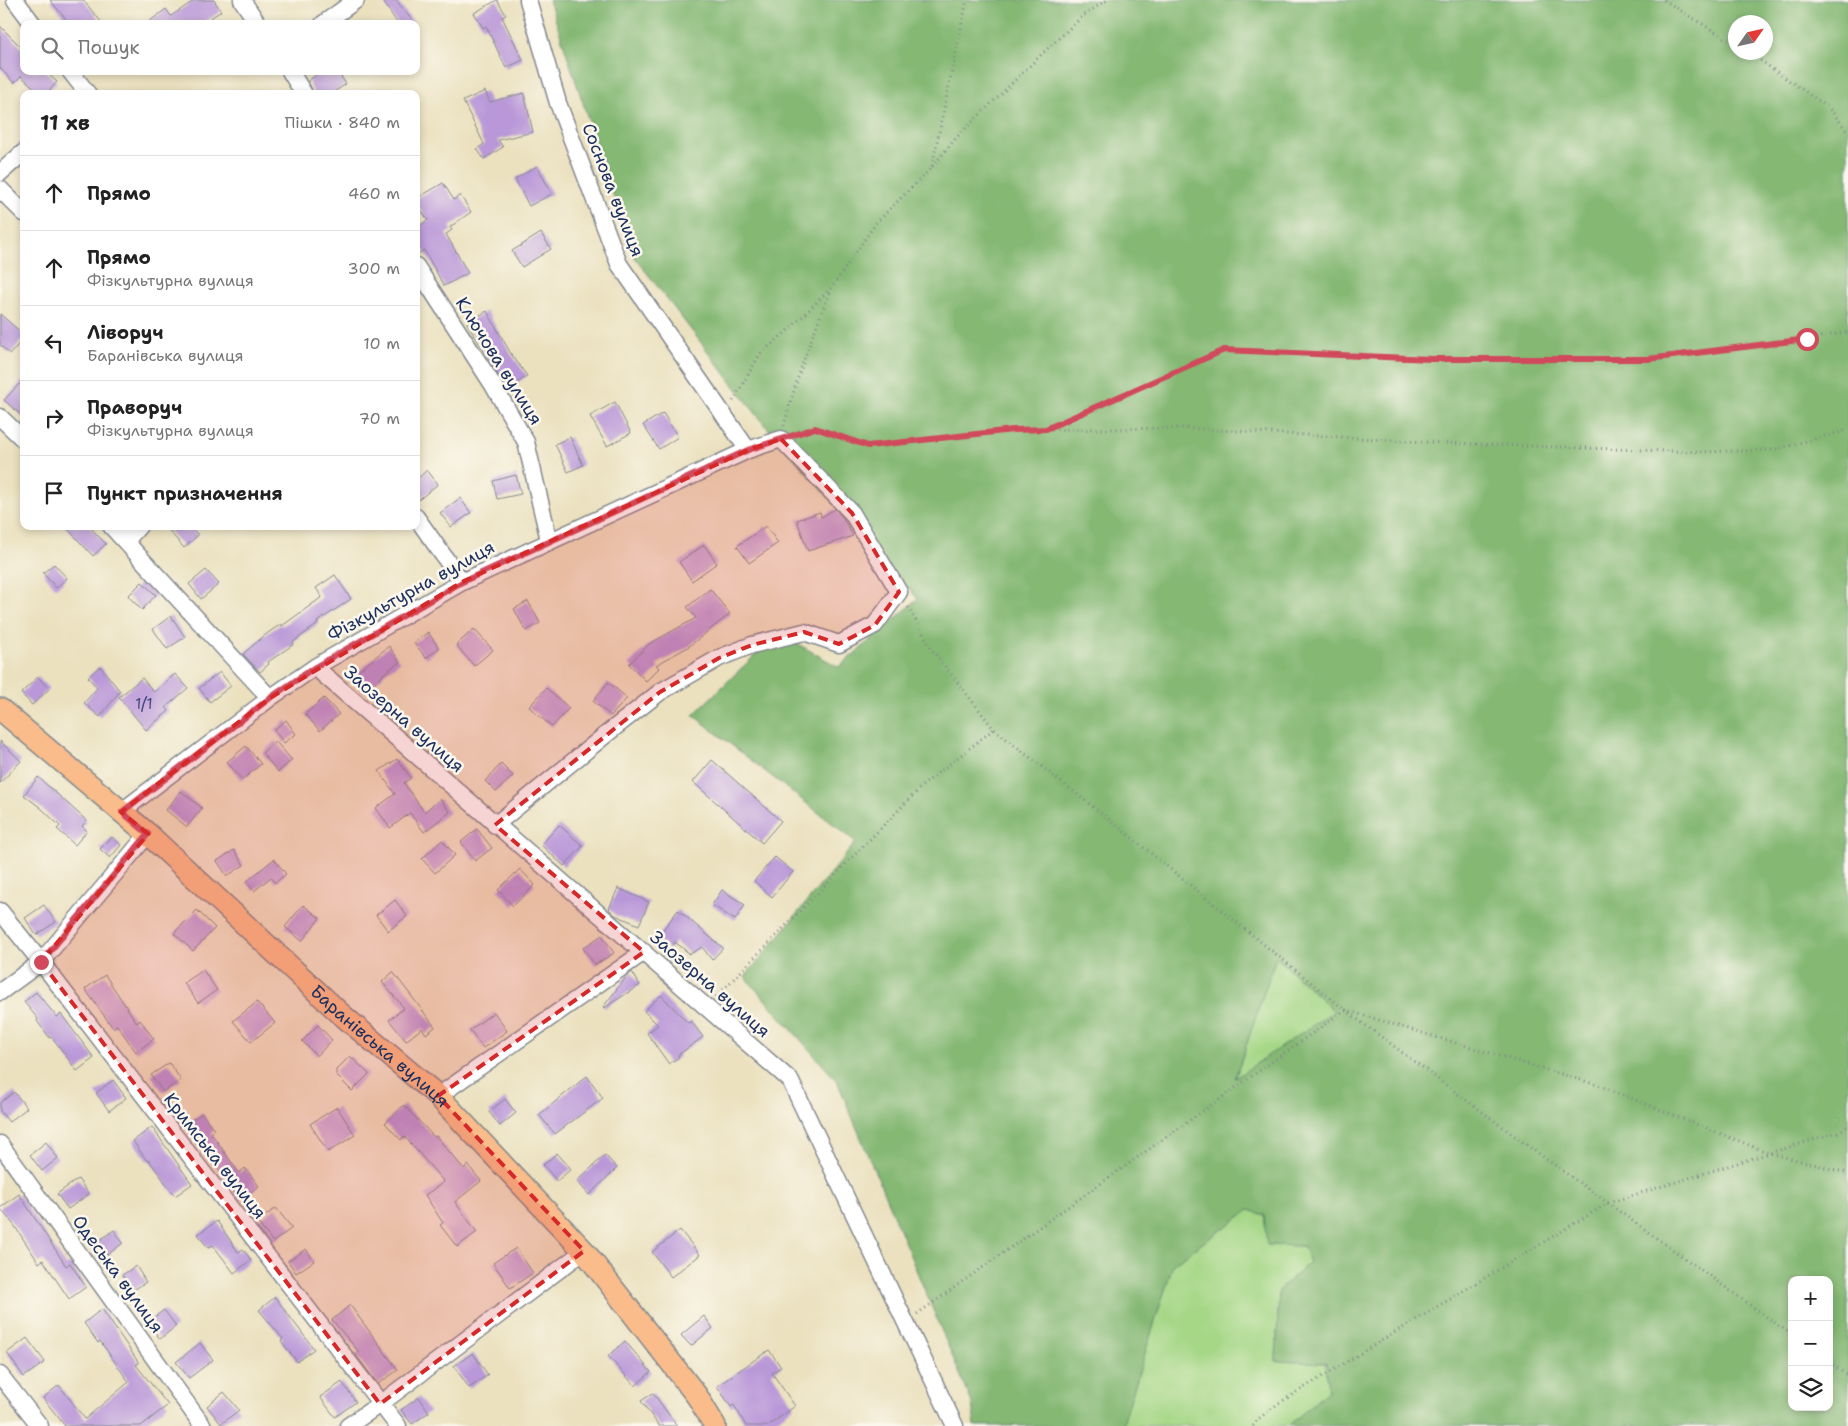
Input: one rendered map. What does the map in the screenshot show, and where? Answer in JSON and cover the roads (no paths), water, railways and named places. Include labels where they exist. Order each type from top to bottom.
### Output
[{"type":"main road","name":"Баранівська вулиця","points":[[0,709],[148,834],[342,1015],[438,1096],[584,1251],[697,1396],[715,1426]]},
{"type":"street","points":[[14,0],[30,20]]},
{"type":"street","points":[[242,0],[255,20]]},
{"type":"street","points":[[328,20],[356,0]]},
{"type":"street","name":"Соснова вулиця","points":[[528,0],[558,104],[618,264],[748,450]]},
{"type":"street","points":[[73,75],[85,90]]},
{"type":"street","points":[[292,75],[302,90]]},
{"type":"street","points":[[0,173],[20,156]]},
{"type":"street","points":[[0,189],[20,209]]},
{"type":"street","name":"Ключова вулиця","points":[[420,272],[493,385],[526,442],[550,540]]},
{"type":"street","points":[[0,417],[20,436]]},
{"type":"street","name":"Фізкультурна вулиця","points":[[122,812],[270,698],[315,667],[462,582],[748,450],[781,439],[852,513],[899,592],[875,625],[839,644],[804,632],[752,645],[719,658],[660,692],[495,825]]},
{"type":"street","points":[[420,523],[462,582]]},
{"type":"street","points":[[116,530],[270,698]]},
{"type":"street","points":[[126,541],[136,530]]},
{"type":"street","name":"Заозерна вулиця","points":[[315,667],[790,1080],[955,1426]]},
{"type":"street","points":[[0,992],[41,962],[148,834]]},
{"type":"street","name":"Кримська вулиця","points":[[0,911],[398,1426]]},
{"type":"street","points":[[438,1096],[644,952]]},
{"type":"street","name":"Одеська вулиця","points":[[0,1144],[203,1426]]},
{"type":"street","points":[[348,1426],[584,1251]]},
{"type":"street","points":[[0,1374],[40,1426]]}]
